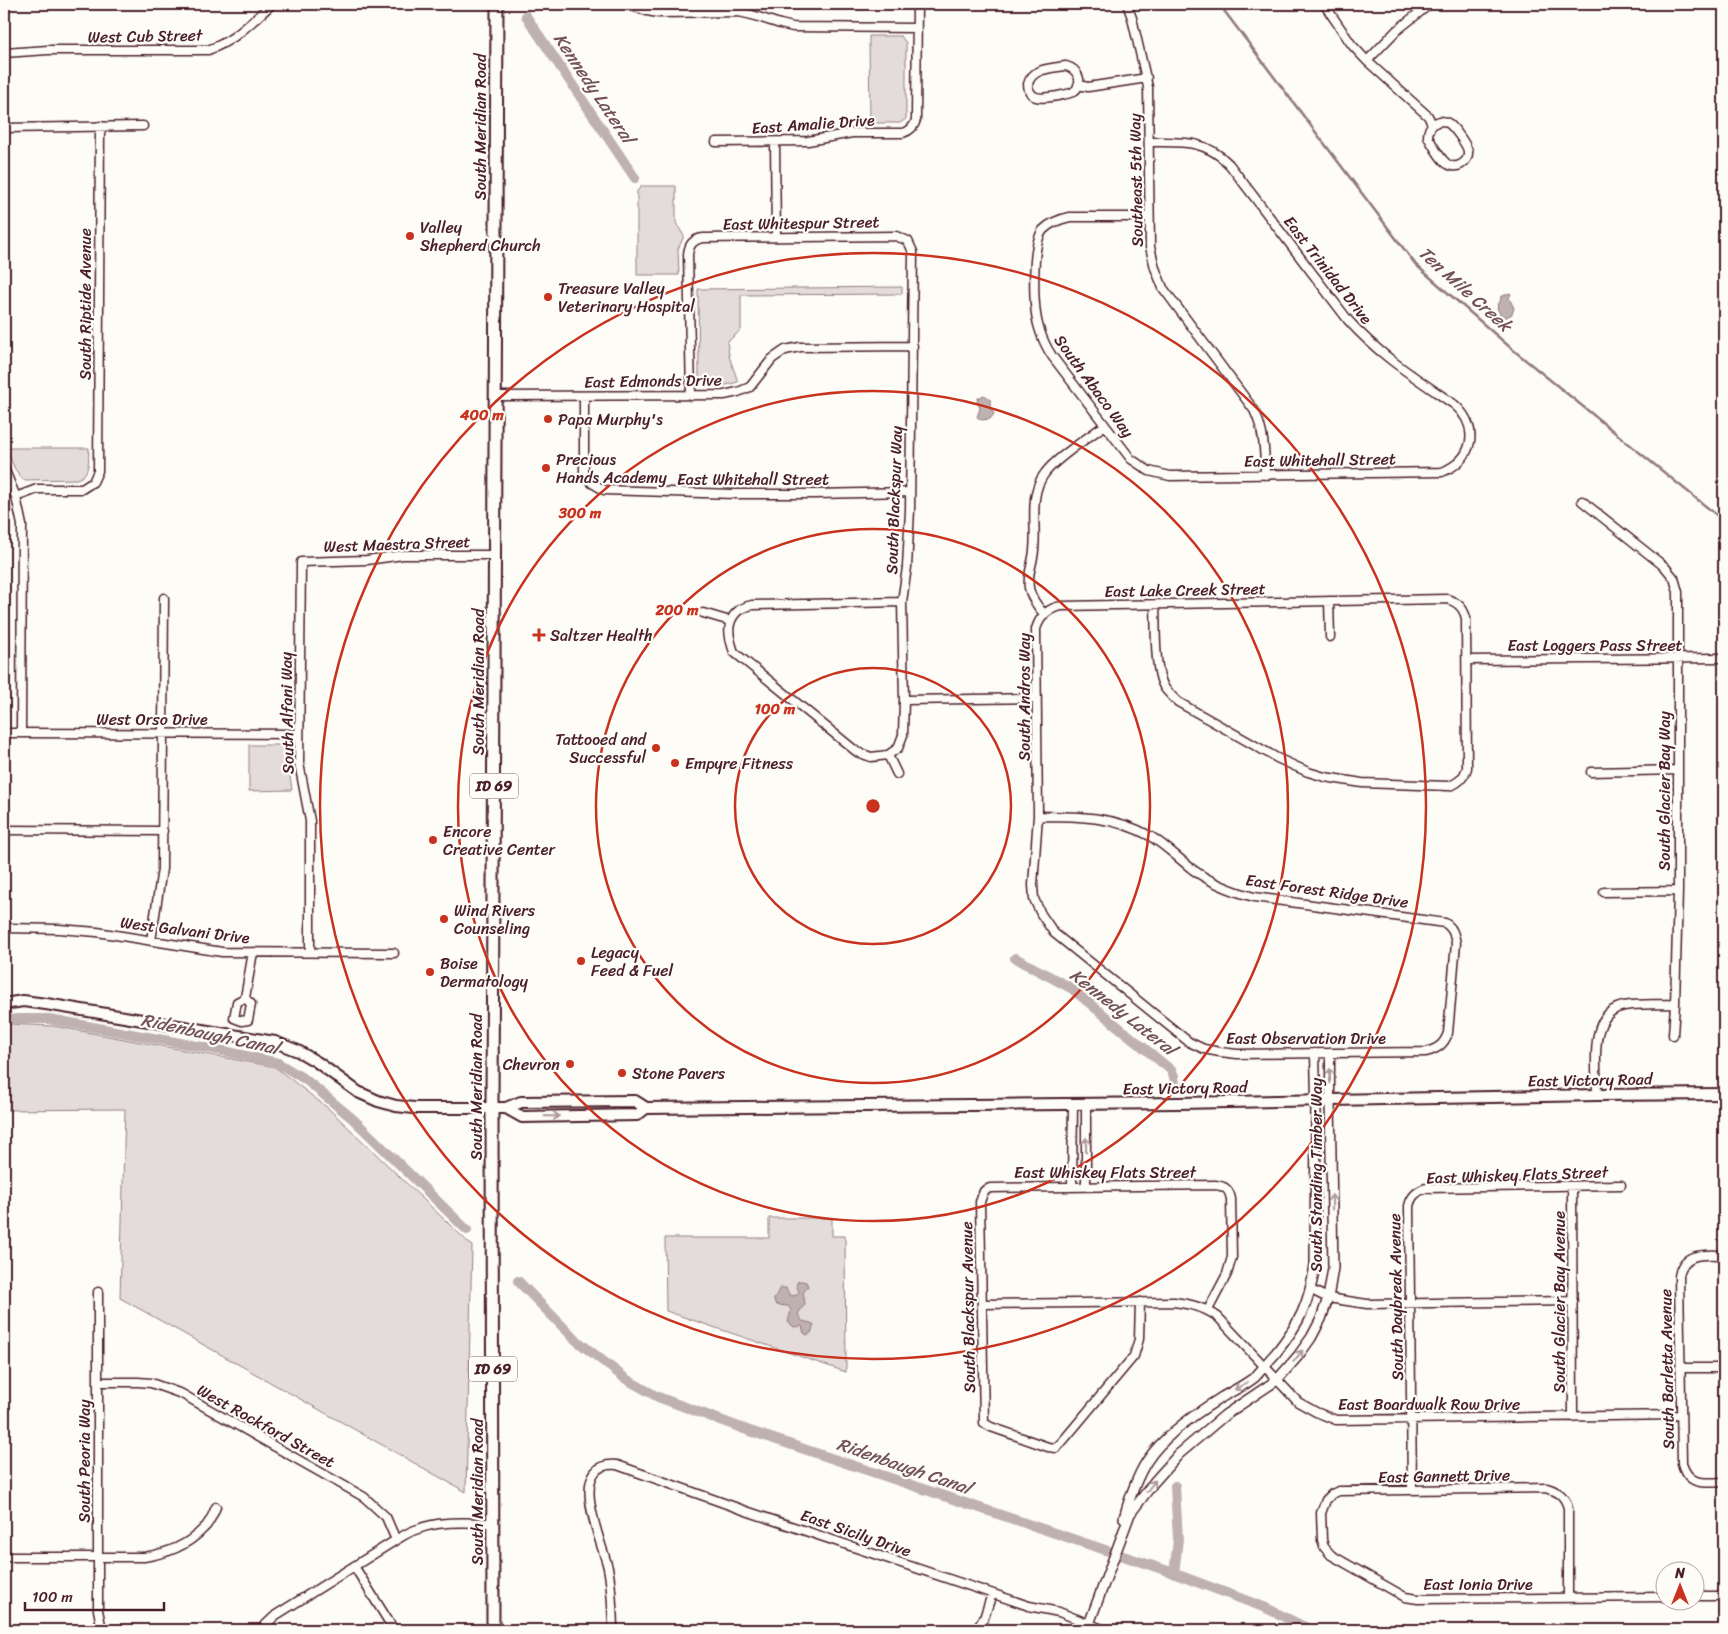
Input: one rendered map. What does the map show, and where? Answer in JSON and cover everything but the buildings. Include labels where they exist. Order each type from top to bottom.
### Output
[{"type":"main road","name":"South Meridian Road","points":[[493,1630],[492,1108],[497,4]]},
{"type":"main road","name":"East Victory Road","points":[[4,1004],[23,1001],[46,1004],[275,1042],[298,1051],[358,1092],[378,1101],[414,1108],[506,1108],[522,1102],[635,1101],[646,1108],[1086,1104],[1724,1094]]},
{"type":"main road","name":"East Victory Road","points":[[506,1108],[522,1117],[637,1115],[646,1108]]},
{"type":"street","name":"West Cub Street","points":[[4,53],[48,50],[208,50],[236,37],[272,4]]},
{"type":"street","points":[[626,4],[658,13],[739,12],[794,27],[916,28],[916,4]]},
{"type":"street","name":"Southeast 5th Way","points":[[1127,4],[1147,78],[1150,247],[1158,278],[1169,297],[1254,410],[1264,440],[1265,475]]},
{"type":"street","points":[[1324,4],[1345,36],[1367,61],[1428,116],[1432,124]]},
{"type":"street","points":[[1367,61],[1396,31],[1430,4]]},
{"type":"street","name":"East Amalie Drive","points":[[716,142],[820,140],[852,133],[903,133],[912,129],[916,120],[916,28]]},
{"type":"street","points":[[1066,66],[1077,72],[1079,76],[1078,86],[1075,91],[1069,94],[1040,99],[1030,93],[1028,84],[1030,77],[1035,72],[1066,66]]},
{"type":"street","points":[[1078,86],[1088,87],[1147,78]]},
{"type":"street","points":[[1440,121],[1448,123],[1466,144],[1468,156],[1463,164],[1454,166],[1446,163],[1428,137],[1432,124],[1440,121]]},
{"type":"street","name":"South Riptide Avenue","points":[[16,497],[38,489],[82,489],[93,482],[98,471],[100,126]]},
{"type":"street","points":[[4,128],[143,126]]},
{"type":"street","points":[[775,142],[776,237]]},
{"type":"street","name":"East Trinidad Drive","points":[[1149,142],[1192,143],[1202,145],[1221,156],[1362,336],[1395,364],[1455,405],[1462,412],[1468,421],[1471,432],[1470,442]]},
{"type":"street","name":"South Abaco Way","points":[[1149,217],[1070,217],[1050,224],[1042,231],[1037,241],[1035,252],[1035,305],[1041,337],[1052,356],[1131,459],[1156,473]]},
{"type":"street","name":"East Whitespur Street","points":[[690,396],[688,254],[689,247],[693,242],[704,238],[896,236],[908,241]]},
{"type":"street","name":"South Blackspur Way","points":[[888,756],[898,748],[903,735],[902,602],[907,567],[913,346],[913,252],[908,241]]},
{"type":"street","name":"East Edmonds Drive","points":[[495,396],[724,396],[750,387],[772,359],[785,350],[800,347],[913,346]]},
{"type":"street","name":"East Whitehall Street","points":[[584,396],[584,473],[597,487],[613,491],[735,494],[910,492]]},
{"type":"street","name":"South Andros Way","points":[[1041,914],[1034,899],[1033,885],[1038,816],[1036,629],[1044,614],[1032,597],[1029,581],[1029,570],[1035,544],[1034,503],[1039,483],[1051,466],[1105,425]]},
{"type":"street","name":"East Whitehall Street","points":[[1156,473],[1170,476],[1442,472],[1452,468],[1460,461],[1467,453],[1470,442]]},
{"type":"street","points":[[4,468],[16,497],[22,525],[21,733]]},
{"type":"street","name":"South Glacier Bay Way","points":[[1582,501],[1665,567],[1674,578],[1678,592],[1678,891],[1673,1035]]},
{"type":"street","name":"West Maestra Street","points":[[301,562],[367,560],[402,555],[495,555]]},
{"type":"street","name":"South Alfani Way","points":[[301,562],[299,762],[310,821],[310,952]]},
{"type":"street","points":[[151,941],[162,869],[164,598]]},
{"type":"street","name":"East Lake Creek Street","points":[[1044,614],[1062,606],[1448,599],[1461,606],[1466,618],[1467,660]]},
{"type":"street","points":[[897,774],[888,756],[872,757],[857,752],[734,652],[728,635],[730,621],[738,610],[752,604],[902,602]]},
{"type":"street","points":[[1329,602],[1330,636]]},
{"type":"street","points":[[1155,605],[1160,679],[1164,688],[1178,702],[1277,758],[1308,772],[1342,781],[1372,784],[1448,786],[1459,782],[1467,768],[1467,660]]},
{"type":"street","points":[[703,613],[730,621]]},
{"type":"street","name":"East Loggers Pass Street","points":[[1467,660],[1724,658]]},
{"type":"street","points":[[904,700],[1037,698]]},
{"type":"street","name":"West Orso Drive","points":[[4,733],[299,734]]},
{"type":"street","points":[[1591,772],[1678,770]]},
{"type":"street","name":"East Forest Ridge Drive","points":[[1038,816],[1095,817],[1114,821],[1132,828],[1163,845],[1206,878],[1237,892],[1254,897],[1439,922],[1451,927],[1456,942],[1448,1033],[1440,1046]]},
{"type":"street","points":[[4,830],[163,831]]},
{"type":"street","points":[[1604,892],[1678,891]]},
{"type":"street","name":"East Observation Drive","points":[[1041,914],[1054,933],[1190,1042],[1204,1049],[1220,1052],[1426,1052],[1440,1046]]},
{"type":"street","name":"West Galvani Drive","points":[[4,928],[97,932],[222,952],[394,953]]},
{"type":"street","points":[[245,998],[253,952]]},
{"type":"street","points":[[245,998],[251,1004],[248,1020],[242,1021],[234,1018],[237,1002],[245,998]]},
{"type":"street","points":[[1597,1095],[1597,1033],[1605,1015],[1623,1006],[1675,1004]]},
{"type":"street","points":[[239,1035],[242,1021]]},
{"type":"street","name":"South Standing Timber Way","points":[[1119,1543],[1134,1487],[1147,1461],[1175,1430],[1254,1378],[1295,1328],[1305,1309],[1311,1290],[1315,1265],[1315,1053]]},
{"type":"street","name":"South Standing Timber Way","points":[[1089,1627],[1130,1514],[1154,1482],[1178,1454],[1225,1415],[1277,1380],[1311,1338],[1321,1319],[1328,1298],[1333,1268],[1330,1053]]},
{"type":"street","points":[[1072,1186],[1073,1104]]},
{"type":"street","points":[[1086,1104],[1086,1186]]},
{"type":"street","name":"East Whiskey Flats Street","points":[[984,1191],[996,1186],[1215,1185],[1227,1188],[1231,1199],[1232,1257],[1227,1274],[1208,1310]]},
{"type":"street","name":"East Whiskey Flats Street","points":[[1414,1194],[1426,1188],[1621,1185]]},
{"type":"street","name":"South Glacier Bay Avenue","points":[[1572,1186],[1574,1417]]},
{"type":"street","name":"South Blackspur Avenue","points":[[984,1191],[980,1202],[984,1423],[1048,1447],[1056,1448],[1134,1356],[1139,1339],[1140,1302]]},
{"type":"street","name":"South Daybreak Avenue","points":[[1412,1490],[1409,1206],[1414,1194]]},
{"type":"street","name":"South Barletta Avenue","points":[[1724,1255],[1691,1257],[1680,1268],[1679,1276],[1682,1463],[1688,1476],[1701,1483],[1724,1482]]},
{"type":"street","points":[[1311,1290],[1328,1298],[1366,1304],[1573,1301]]},
{"type":"street","name":"South Peoria Way","points":[[98,1292],[98,1610],[102,1630]]},
{"type":"street","name":"East Boardwalk Row Drive","points":[[982,1304],[1140,1302],[1193,1304],[1218,1316],[1298,1402],[1336,1420],[1681,1415]]},
{"type":"street","points":[[1680,1368],[1724,1368]]},
{"type":"street","name":"West Rockford Street","points":[[98,1382],[151,1383],[182,1394],[364,1497],[386,1516],[396,1540]]},
{"type":"street","name":"East Sicily Drive","points":[[613,1626],[610,1580],[590,1506],[590,1484],[593,1476],[598,1469],[608,1465],[617,1465],[748,1512],[1029,1606],[1059,1612],[1089,1627],[1105,1630]]},
{"type":"street","name":"East Gannett Drive","points":[[1326,1500],[1332,1494],[1339,1491],[1547,1488],[1555,1490],[1563,1495],[1568,1508],[1568,1598]]},
{"type":"street","name":"East Ionia Drive","points":[[1326,1500],[1322,1512],[1322,1540],[1324,1547],[1331,1555],[1405,1597],[1418,1599],[1656,1597]]},
{"type":"street","points":[[4,1556],[144,1557],[164,1554],[182,1546],[206,1527],[216,1508]]},
{"type":"street","points":[[260,1630],[276,1615],[416,1529],[449,1523],[493,1524]]},
{"type":"street","points":[[354,1566],[394,1630]]},
{"type":"street","points":[[976,1630],[984,1618],[992,1594]]},
{"type":"street","points":[[1706,1596],[1724,1596]]},
{"type":"street","points":[[1080,1630],[1089,1627]]},
{"type":"shaded area","points":[[869,36],[901,36],[906,43],[906,119],[900,123],[870,123]]},
{"type":"shaded area","points":[[642,186],[676,186],[676,223],[684,236],[678,249],[679,275],[637,275],[637,191]]},
{"type":"shaded area","points":[[902,287],[902,294],[741,295],[741,330],[727,342],[729,356],[738,382],[726,385],[707,385],[699,378],[698,289]]},
{"type":"shaded area","points":[[1509,293],[1511,294],[1509,298],[1514,308],[1512,314],[1505,318],[1503,315],[1501,316],[1497,304],[1500,302],[1501,297]]},
{"type":"shaded area","points":[[984,395],[990,400],[994,414],[990,419],[982,420],[977,417],[980,408],[977,401],[978,398]]},
{"type":"shaded area","points":[[6,448],[89,448],[88,466],[85,474],[77,479],[23,480],[15,469]]},
{"type":"shaded area","points":[[249,745],[282,745],[286,748],[292,790],[249,791]]},
{"type":"shaded area","points":[[4,1024],[54,1026],[275,1067],[329,1109],[472,1246],[466,1492],[120,1298],[125,1109],[4,1110]]},
{"type":"shaded area","points":[[769,1218],[832,1218],[832,1236],[845,1236],[846,1372],[666,1311],[665,1238],[769,1238]]},
{"type":"shaded area","points":[[798,1281],[806,1282],[808,1286],[803,1293],[805,1304],[798,1314],[802,1321],[814,1325],[811,1333],[807,1335],[804,1333],[802,1326],[794,1327],[788,1322],[791,1310],[788,1306],[777,1305],[774,1299],[780,1288],[786,1288],[790,1296],[797,1295],[799,1292],[796,1285]]},
{"type":"waterway","name":"Ten Mile Creek","points":[[1219,4],[1416,265],[1512,349],[1724,521]]},
{"type":"waterway","name":"Kennedy Lateral","points":[[526,16],[635,178]]},
{"type":"waterway","name":"Kennedy Lateral","points":[[1015,958],[1071,988],[1171,1070],[1175,1084]]},
{"type":"waterway","name":"Ridenbaugh Canal","points":[[4,1021],[49,1019],[224,1051],[278,1063],[306,1080],[353,1119],[467,1230]]},
{"type":"waterway","name":"Ridenbaugh Canal","points":[[518,1281],[576,1340],[626,1379],[658,1397],[747,1430],[1165,1570],[1266,1608],[1311,1630]]},
{"type":"waterway","name":"Kennedy Lateral","points":[[1174,1574],[1178,1539],[1175,1486]]},
{"type":"place","name":"Valley Shepherd Church","points":[[410,236]]},
{"type":"place","name":"Treasure Valley Veterinary Hospital","points":[[548,297]]},
{"type":"place","name":"Papa Murphy's","points":[[548,419]]},
{"type":"place","name":"Precious Hands Academy","points":[[546,468]]},
{"type":"place","name":"Saltzer Health","points":[[539,635]]},
{"type":"place","name":"Tattooed and Successful","points":[[656,748]]},
{"type":"place","name":"Empyre Fitness","points":[[675,763]]},
{"type":"place","name":"Encore Creative Center","points":[[433,840]]},
{"type":"place","name":"Wind Rivers Counseling","points":[[444,919]]},
{"type":"place","name":"Legacy Feed & Fuel","points":[[581,961]]},
{"type":"place","name":"Boise Dermatology","points":[[430,972]]},
{"type":"place","name":"Chevron","points":[[570,1064]]},
{"type":"place","name":"Stone Pavers","points":[[622,1073]]}]
